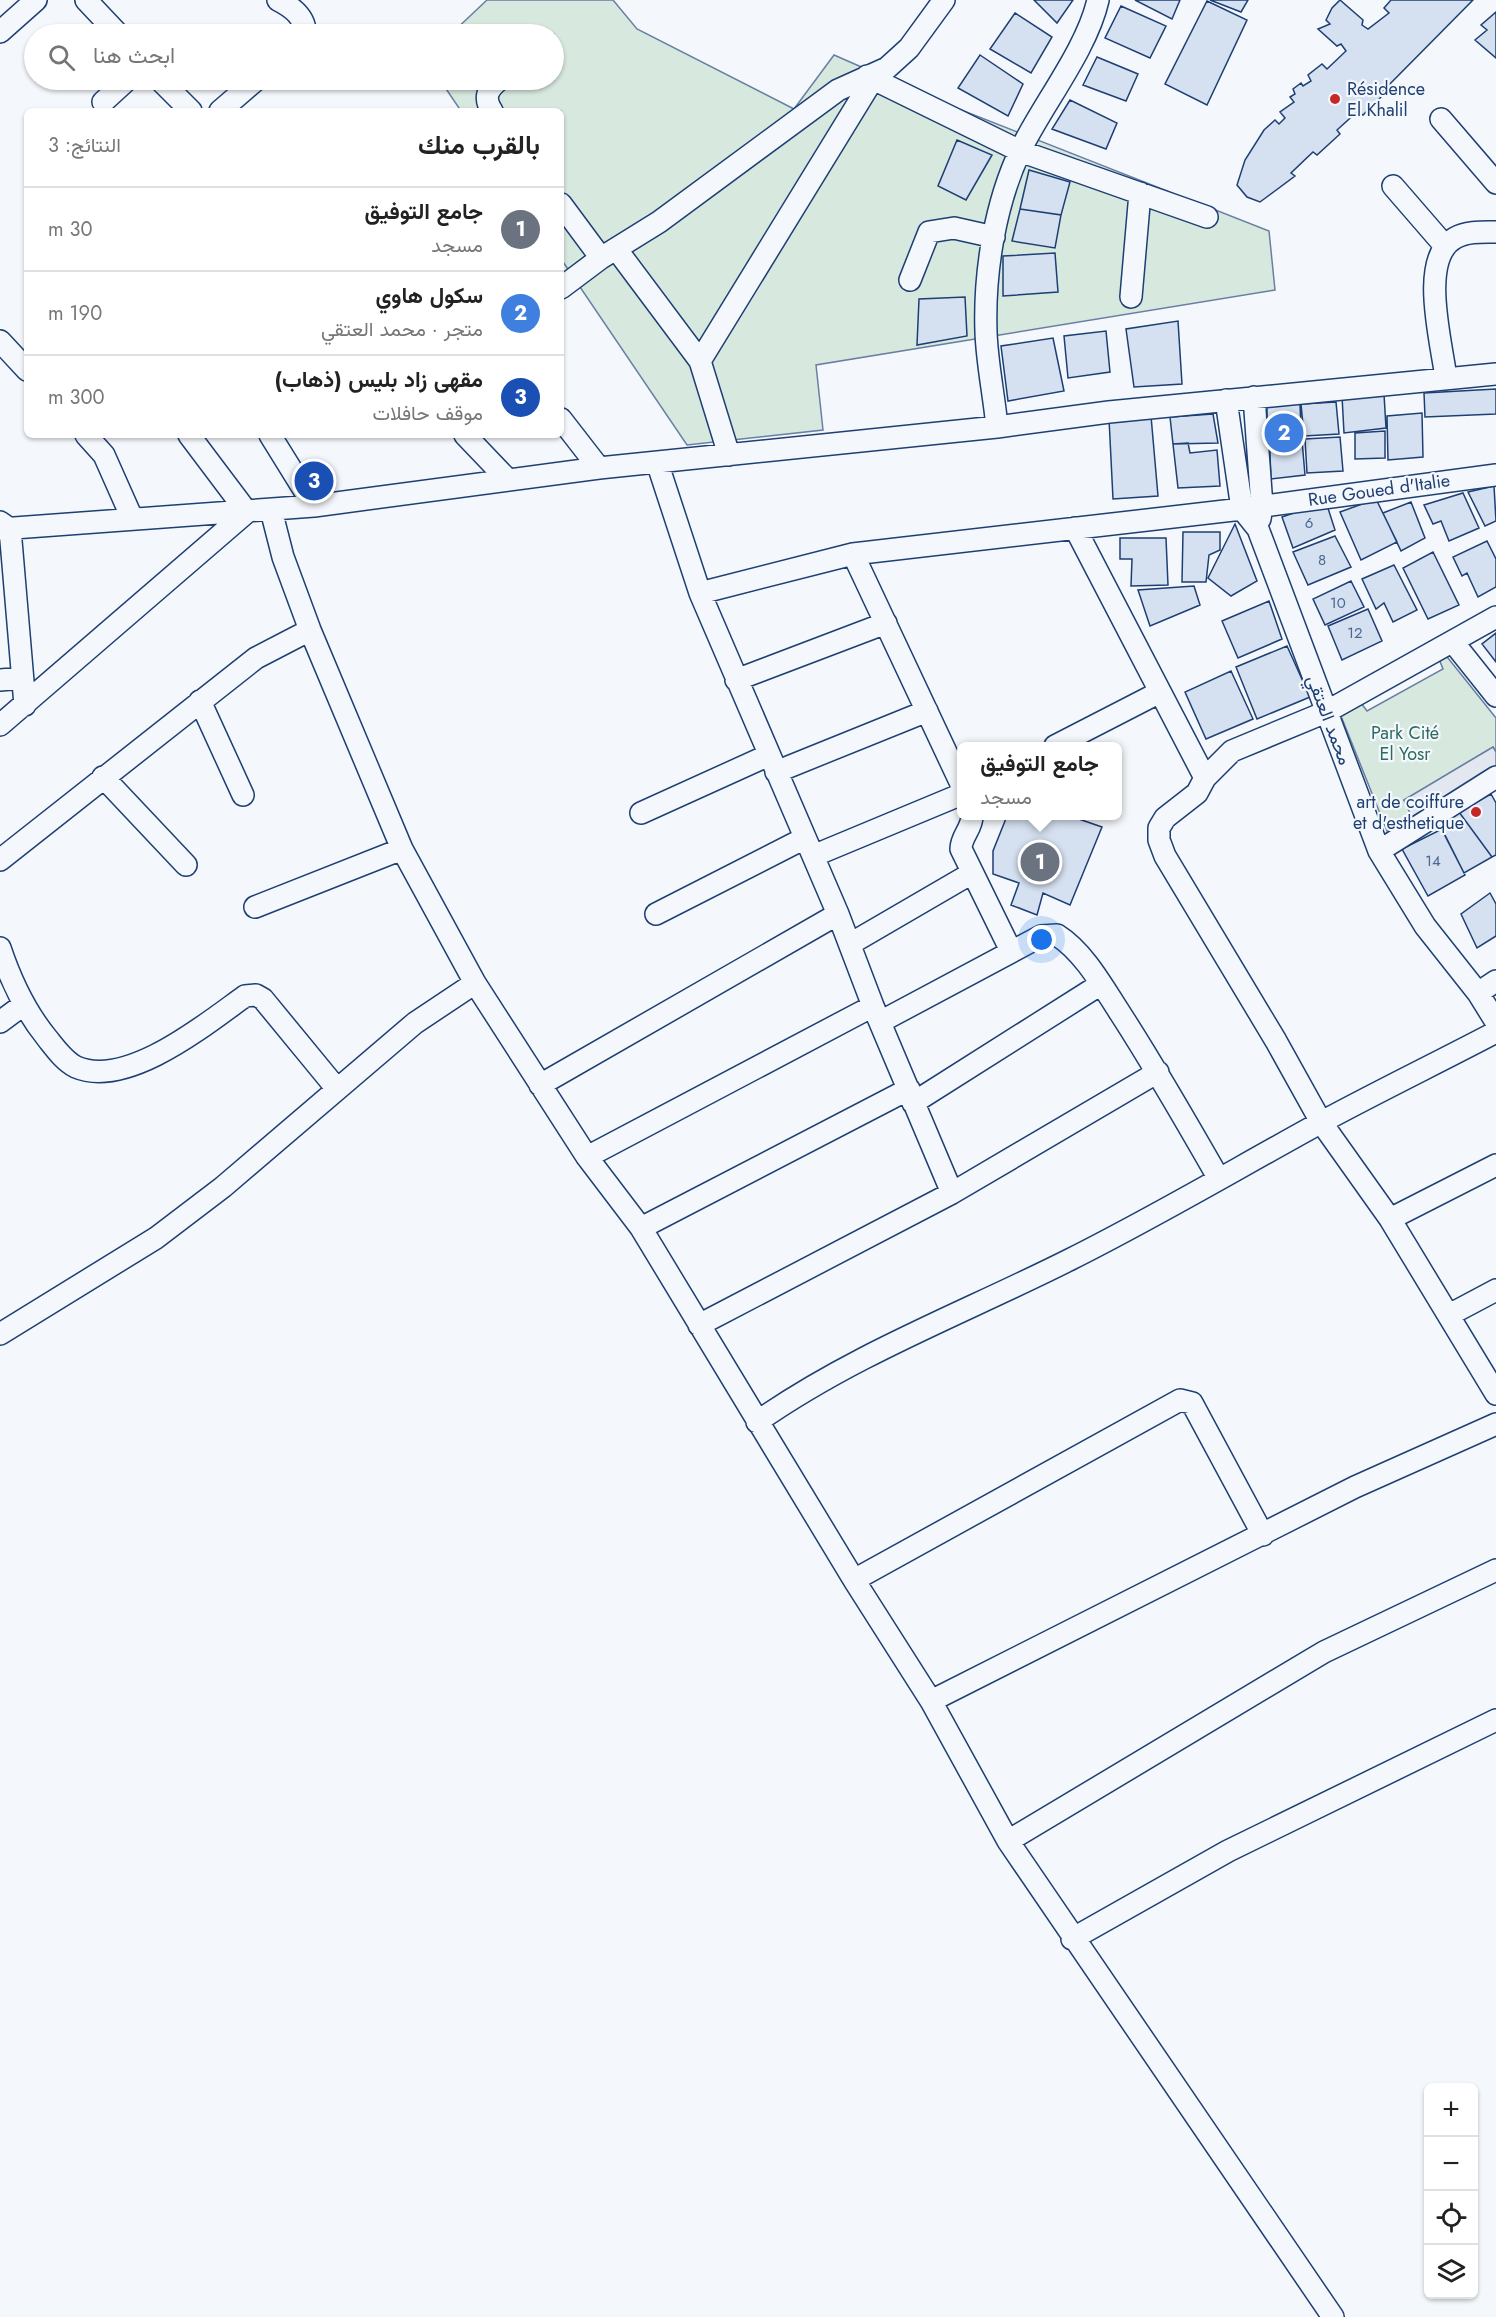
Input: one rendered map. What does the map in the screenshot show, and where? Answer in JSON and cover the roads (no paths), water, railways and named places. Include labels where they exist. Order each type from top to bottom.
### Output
[{"type":"street","points":[[0,32],[36,0]]},
{"type":"street","points":[[86,0],[109,24]]},
{"type":"street","points":[[278,0],[300,16],[305,24]]},
{"type":"street","points":[[564,286],[678,209],[838,90],[870,77],[899,59],[944,0]]},
{"type":"street","points":[[998,427],[986,333],[986,304],[994,237],[1003,200],[1020,151],[1086,33],[1098,0]]},
{"type":"street","points":[[870,77],[1020,151],[1207,217]]},
{"type":"street","points":[[700,361],[870,77]]},
{"type":"street","points":[[103,102],[116,90]]},
{"type":"street","points":[[170,90],[188,108]]},
{"type":"street","points":[[223,108],[244,90]]},
{"type":"street","points":[[490,90],[486,101],[490,108]]},
{"type":"street","points":[[1441,119],[1496,183]]},
{"type":"street","points":[[1393,186],[1445,246]]},
{"type":"street","points":[[1131,297],[1140,193]]},
{"type":"street","points":[[564,207],[609,254],[700,361],[729,455]]},
{"type":"street","points":[[910,280],[929,232],[945,227],[994,237]]},
{"type":"street","points":[[1446,378],[1434,287],[1436,268],[1445,246],[1455,238],[1468,234],[1496,232]]},
{"type":"street","points":[[0,341],[24,367]]},
{"type":"street","points":[[26,705],[3,527],[314,506],[599,468],[998,427],[1254,397],[1496,374]]},
{"type":"street","name":"محمد العتقي","points":[[1252,507],[1254,397]]},
{"type":"street","name":"محمد العتقي","points":[[1226,400],[1258,529],[1379,851],[1425,926],[1478,993],[1496,1022]]},
{"type":"street","points":[[564,422],[599,468]]},
{"type":"street","points":[[89,438],[104,455],[132,518]]},
{"type":"street","points":[[191,438],[247,512]]},
{"type":"street","points":[[272,438],[314,506]]},
{"type":"street","points":[[468,438],[508,480]]},
{"type":"street","points":[[657,462],[700,593],[838,914],[876,1014],[952,1193]]},
{"type":"street","name":"Rue Goued d'Italie","points":[[700,593],[853,554],[1252,507],[1496,475]]},
{"type":"street","points":[[271,510],[283,557],[310,630],[402,849],[475,983],[587,1157],[641,1228],[757,1422],[931,1701],[1008,1841],[1072,1939],[1200,2120],[1333,2317]]},
{"type":"street","points":[[0,725],[26,705],[247,512]]},
{"type":"street","points":[[1075,528],[1205,778]]},
{"type":"street","points":[[853,554],[957,775]]},
{"type":"street","points":[[1496,617],[1326,712],[1232,752],[1205,778],[1197,793],[1165,818],[1159,828],[1159,840],[1165,856],[1276,1041],[1321,1122],[1390,1219],[1496,1394]]},
{"type":"street","points":[[736,680],[886,623]]},
{"type":"street","points":[[0,860],[256,658],[310,630]]},
{"type":"street","points":[[1453,642],[1496,696]]},
{"type":"street","points":[[0,680],[22,678]]},
{"type":"street","points":[[1065,742],[1160,692]]},
{"type":"street","points":[[200,701],[243,795]]},
{"type":"street","points":[[641,813],[772,764],[927,711]]},
{"type":"street","points":[[103,777],[186,866]]},
{"type":"street","points":[[1379,851],[1496,777]]},
{"type":"street","points":[[656,914],[809,847],[957,796]]},
{"type":"street","points":[[972,820],[972,825],[961,844],[972,873],[1011,951]]},
{"type":"street","points":[[255,907],[402,849]]},
{"type":"street","points":[[850,944],[972,873]]},
{"type":"street","points":[[540,1085],[838,914]]},
{"type":"street","points":[[587,1157],[876,1014],[1041,936],[1057,935],[1070,945],[1101,984],[1158,1072],[1219,1179]]},
{"type":"street","points":[[0,948],[23,1005],[61,1056],[76,1067],[100,1071],[148,1059],[175,1046],[245,996],[256,995],[263,999],[337,1089]]},
{"type":"street","points":[[1478,993],[1496,981]]},
{"type":"street","points":[[0,1334],[156,1238],[223,1187],[415,1023],[475,983]]},
{"type":"street","points":[[641,1228],[911,1096],[1101,984]]},
{"type":"street","points":[[0,1022],[23,1005]]},
{"type":"street","points":[[757,1422],[794,1396],[860,1360],[988,1301],[1109,1240],[1321,1122],[1496,1032]]},
{"type":"street","points":[[699,1325],[952,1193],[1158,1072]]},
{"type":"street","points":[[1390,1219],[1496,1165]]},
{"type":"street","points":[[1449,1315],[1496,1290]]},
{"type":"street","points":[[854,1580],[1180,1400],[1192,1403],[1263,1535]]},
{"type":"street","points":[[931,1701],[1355,1487],[1496,1424]]},
{"type":"street","points":[[1008,1841],[1324,1653],[1496,1570]]},
{"type":"street","points":[[1072,1939],[1228,1851],[1496,1720]]},
{"type":"place","name":"Résidence El Khalil","points":[[1335,99]]},
{"type":"place","name":"سكول هاوي","points":[[1284,433]]},
{"type":"place","name":"مقهى زاد بليس (ذهاب)","points":[[314,481]]},
{"type":"place","name":"art de coiffure et d'esthetique","points":[[1476,812]]},
{"type":"place","name":"جامع التوفيق","points":[[1040,862]]},
{"type":"park label","name":"Park Cité El Yosr","points":[[1405,743]]}]
